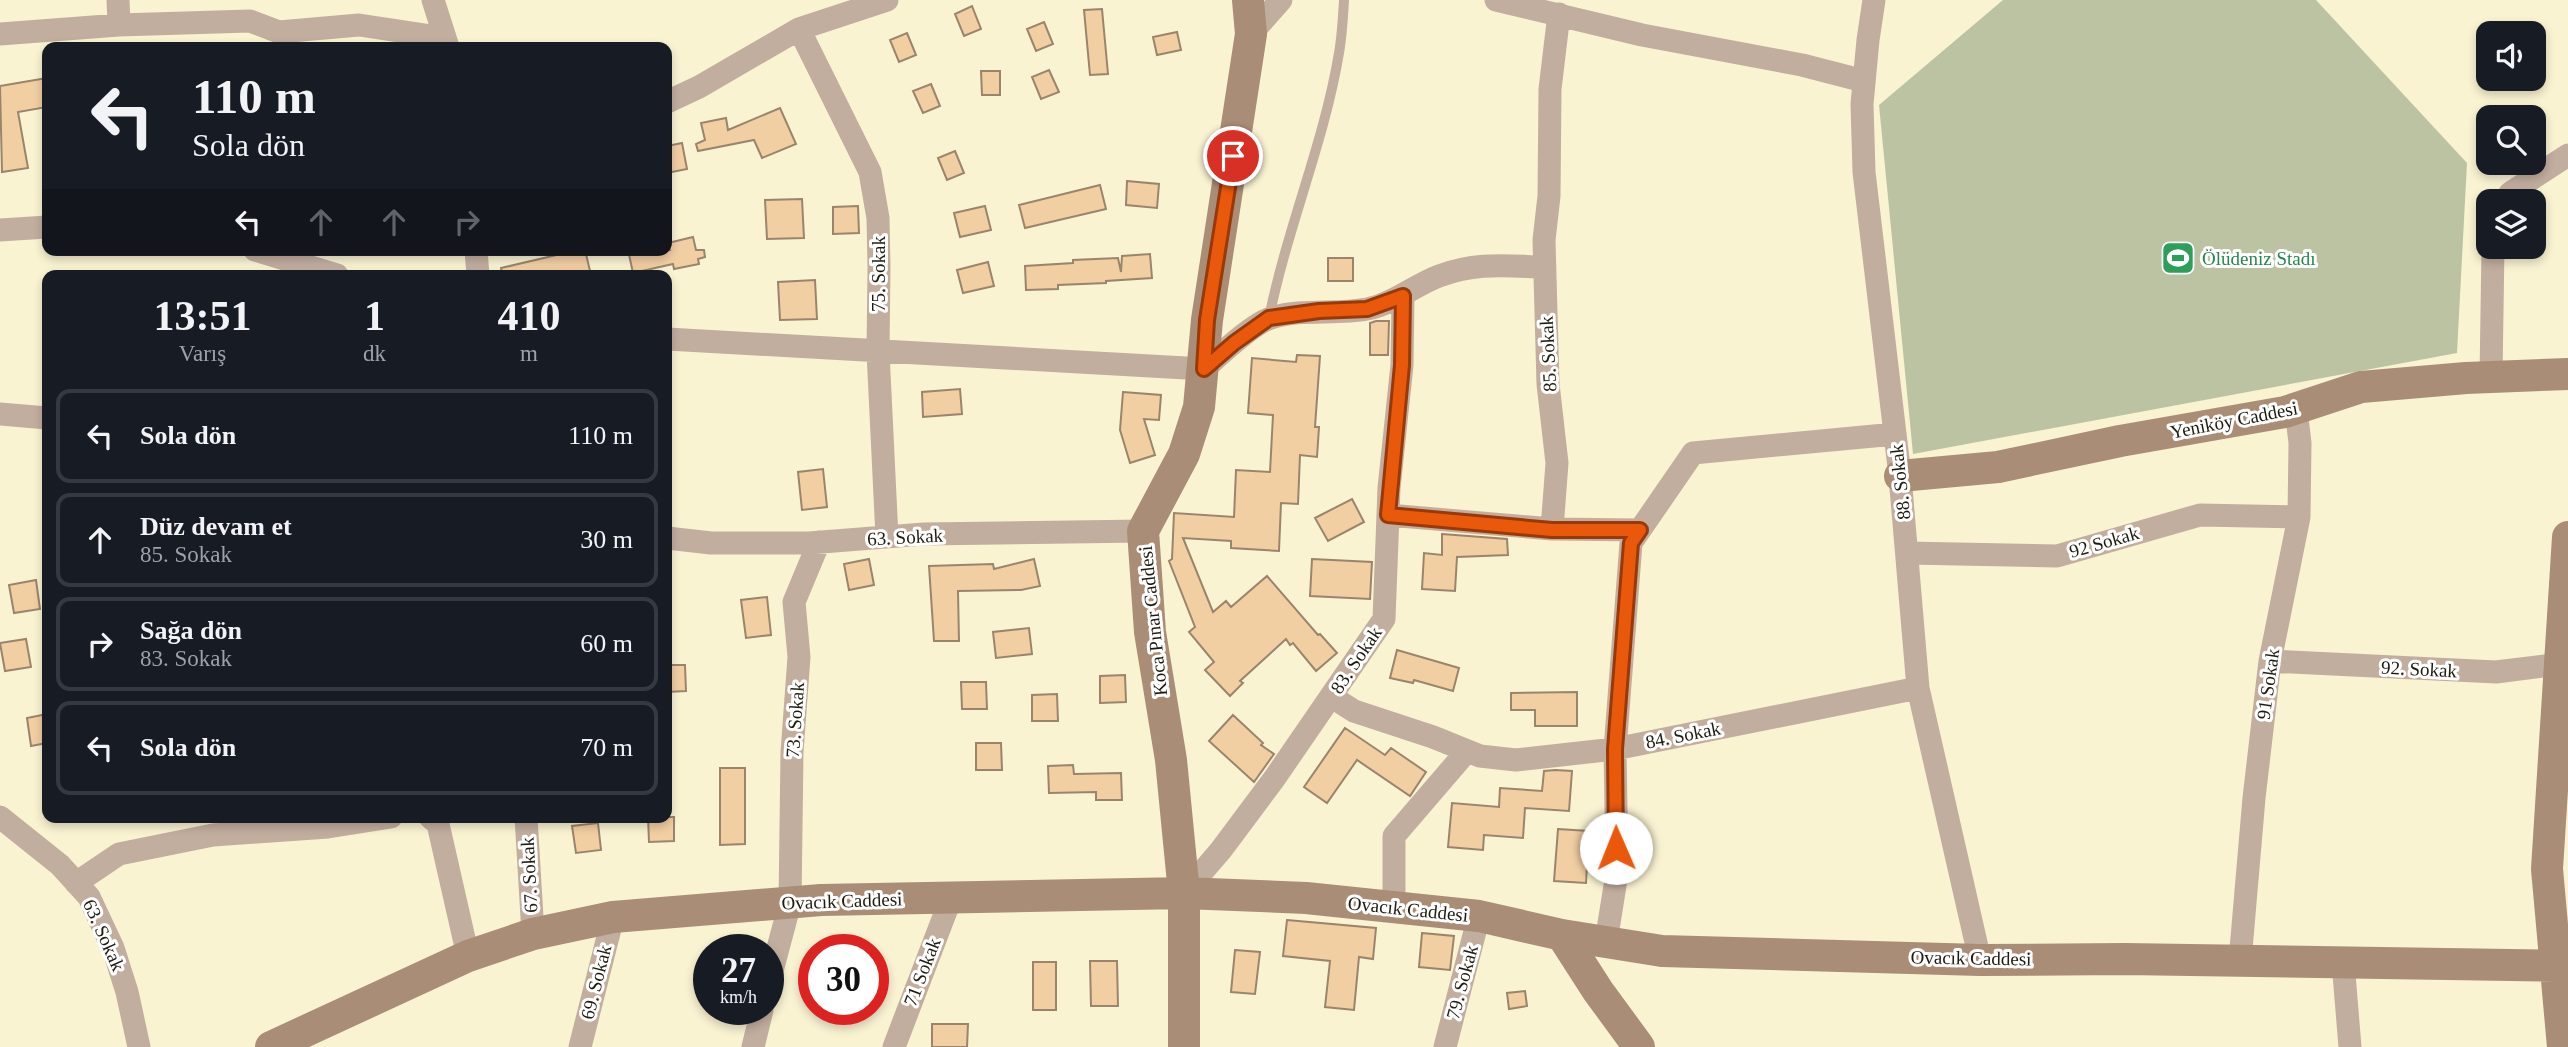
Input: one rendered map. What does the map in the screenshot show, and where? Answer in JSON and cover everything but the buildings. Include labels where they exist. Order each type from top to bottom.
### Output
[{"type":"street","points":[[118,0],[119,26]]},
{"type":"street","points":[[433,0],[447,42]]},
{"type":"street","points":[[672,100],[799,29],[887,0]]},
{"type":"street","name":"Koca Pınar Caddesi","points":[[1184,1047],[1184,893],[1171,760],[1150,632],[1143,531],[1184,454],[1199,407],[1207,320],[1251,34],[1248,0]]},
{"type":"street","points":[[1251,34],[1281,0]]},
{"type":"street","points":[[1496,0],[1642,35],[1802,65],[1864,81]]},
{"type":"street","name":"88. Sokak","points":[[1874,0],[1862,104],[1864,172],[1900,475],[1918,688],[1980,960]]},
{"type":"street","name":"85. Sokak","points":[[1552,530],[1557,463],[1548,384],[1544,240],[1549,197],[1550,89],[1559,14]]},
{"type":"street","points":[[0,34],[250,21],[279,32],[359,25],[442,42]]},
{"type":"street","name":"75. Sokak","points":[[799,29],[870,172],[878,218],[878,352],[887,537]]},
{"type":"street","points":[[2516,189],[2568,155]]},
{"type":"street","points":[[0,230],[42,227]]},
{"type":"street","points":[[275,256],[321,270]]},
{"type":"street","points":[[2491,377],[2493,259]]},
{"type":"street","points":[[672,339],[1204,369],[1269,318],[1319,311],[1367,309],[1403,296],[1438,276],[1481,265],[1544,267]]},
{"type":"street","name":"83. Sokak","points":[[1184,893],[1221,850],[1332,697],[1384,619],[1388,515],[1402,365],[1403,296]]},
{"type":"street","name":"Yeniköy Caddesi","points":[[1900,475],[1998,467],[2296,409],[2361,387],[2568,374]]},
{"type":"street","name":"91 Sokak","points":[[2240,961],[2254,798],[2270,661],[2299,517],[2300,443],[2296,409]]},
{"type":"street","points":[[0,414],[42,418]]},
{"type":"street","points":[[1606,942],[1617,873],[1615,749],[1631,543],[1693,453],[1895,434]]},
{"type":"street","points":[[1388,515],[1552,530],[1640,530]]},
{"type":"street","name":"92 Sokak","points":[[1907,553],[2057,556],[2200,515],[2299,517]]},
{"type":"street","name":"63. Sokak","points":[[672,539],[711,543],[819,542],[924,534],[1143,531]]},
{"type":"street","points":[[2563,1047],[2561,966],[2547,869],[2563,662],[2568,537]]},
{"type":"street","name":"73. Sokak","points":[[782,934],[790,903],[792,752],[799,657],[794,602],[819,542]]},
{"type":"street","name":"92. Sokak","points":[[2270,661],[2496,672],[2563,662]]},
{"type":"street","name":"84. Sokak","points":[[1332,697],[1354,711],[1480,756],[1516,760],[1615,749],[1918,688]]},
{"type":"street","points":[[1394,907],[1394,836],[1467,751]]},
{"type":"street","name":"63. Sokak","points":[[0,817],[60,866],[89,897],[113,948],[127,992],[139,1047]]},
{"type":"street","points":[[76,883],[119,854],[211,826],[328,827],[353,823]]},
{"type":"street","points":[[437,823],[468,956]]},
{"type":"street","name":"67. Sokak","points":[[526,823],[533,934]]},
{"type":"street","name":"Ovacık Caddesi","points":[[271,1047],[468,956],[533,934],[612,917],[790,903],[1184,893],[1306,898],[1479,916],[1562,935],[1662,951],[1980,960],[2561,966]]},
{"type":"street","name":"71 Sokak","points":[[894,1047],[951,898]]},
{"type":"street","name":"79. Sokak","points":[[1446,1047],[1479,916]]},
{"type":"street","name":"69. Sokak","points":[[580,1047],[612,917]]},
{"type":"street","points":[[1562,935],[1639,1047]]},
{"type":"street","points":[[2343,962],[2350,1047]]},
{"type":"street","points":[[753,1047],[758,1025]]},
{"type":"lane","points":[[1269,318],[1339,54],[1344,0]]},
{"type":"green space","name":"Ölüdeniz Stadı","points":[[2003,0],[2316,0],[2467,163],[2457,353],[1913,454],[1879,105]]},
{"type":"place","name":"Ölüdeniz Stadı","points":[[2178,258]]},
{"type":"route","points":[[1233,156],[1207,320],[1204,369],[1269,318],[1319,311],[1367,309],[1403,296],[1402,365],[1388,515],[1552,530],[1640,530],[1631,543],[1615,749],[1616,848]]}]
